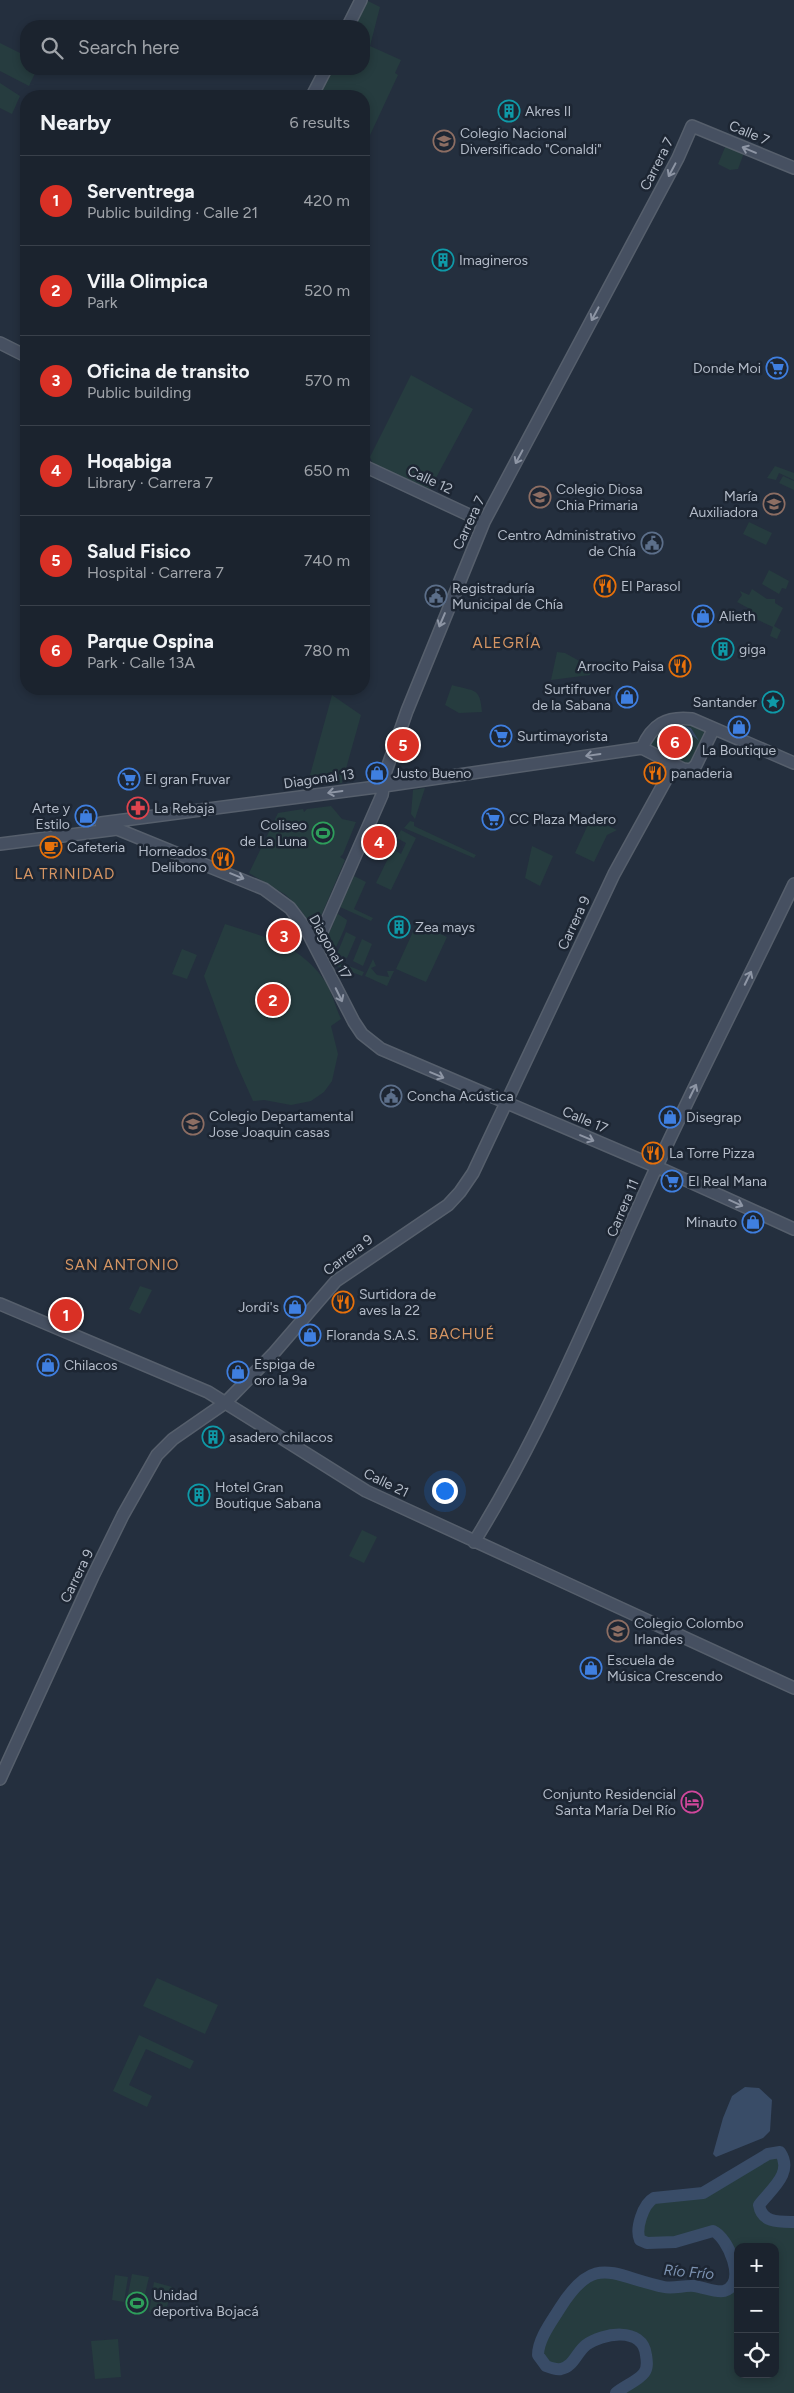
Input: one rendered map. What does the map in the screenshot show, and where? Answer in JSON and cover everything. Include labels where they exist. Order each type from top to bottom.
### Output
[{"type":"main road","points":[[351,20],[361,0]]},
{"type":"main road","points":[[315,90],[323,75]]},
{"type":"main road","name":"Calle 7","points":[[692,126],[794,168]]},
{"type":"main road","name":"Carrera 7","points":[[318,952],[321,934],[382,795],[386,771],[406,711],[484,522],[674,166],[692,126]]},
{"type":"main road","points":[[0,343],[20,353]]},
{"type":"main road","name":"Calle 12","points":[[370,469],[484,522]]},
{"type":"main road","points":[[713,730],[696,765],[690,770],[674,765],[642,748],[652,729],[670,719],[692,719],[713,730],[794,763]]},
{"type":"main road","name":"Diagonal 13","points":[[0,837],[370,788],[642,748]]},
{"type":"main road","name":"Carrera 9","points":[[0,1779],[93,1576],[123,1515],[157,1455],[173,1439],[225,1403],[273,1354],[336,1281],[454,1199],[473,1173],[614,874],[674,765]]},
{"type":"main road","points":[[306,929],[315,932],[321,926],[377,797],[376,789],[370,788]]},
{"type":"main road","points":[[143,839],[142,835],[134,830],[136,824],[168,818],[174,813]]},
{"type":"main road","points":[[0,844],[112,829],[143,839]]},
{"type":"main road","name":"Diagonal 17","points":[[143,839],[246,880],[270,892],[290,908],[306,929],[349,1014],[366,1038]]},
{"type":"main road","name":"Carrera 11","points":[[474,1542],[540,1425],[584,1333],[657,1167],[794,884]]},
{"type":"main road","name":"Calle 17","points":[[366,1038],[392,1055],[657,1167],[794,1229]]},
{"type":"main road","name":"Calle 21","points":[[0,1304],[208,1392],[344,1478],[474,1542],[794,1688]]},
{"type":"green space","points":[[366,0],[380,7],[370,46],[370,20],[352,20]]},
{"type":"green space","points":[[0,43],[20,53],[20,75],[34,75],[29,86],[0,71]]},
{"type":"green space","points":[[370,46],[401,60],[395,73],[398,75],[370,135],[370,90],[315,90],[323,75],[370,75]]},
{"type":"green space","points":[[0,83],[20,96],[12,114],[0,108]]},
{"type":"green space","points":[[726,145],[744,153],[738,169],[730,170],[718,164]]},
{"type":"green space","points":[[411,375],[473,409],[430,489],[373,464],[370,457]]},
{"type":"green space","points":[[775,466],[794,473],[794,480],[779,473],[776,480],[767,478]]},
{"type":"green space","points":[[783,476],[794,481],[794,490],[779,483]]},
{"type":"green space","points":[[749,522],[772,533],[766,545],[743,534]]},
{"type":"green space","points":[[769,570],[789,581],[786,589],[782,588],[779,594],[762,584]]},
{"type":"green space","points":[[752,589],[767,599],[775,599],[775,603],[783,608],[774,626],[781,630],[777,639],[770,636],[773,627],[747,615],[750,609],[737,602],[742,595],[740,591],[749,595]]},
{"type":"green space","points":[[557,652],[565,653],[592,668],[590,675],[551,680]]},
{"type":"green space","points":[[452,685],[474,691],[480,698],[482,712],[459,713],[445,705]]},
{"type":"green space","points":[[332,695],[361,715],[342,783],[307,786]]},
{"type":"green space","points":[[679,719],[710,732],[691,767],[644,747],[647,738]]},
{"type":"green space","points":[[425,788],[415,819],[411,814],[413,790]]},
{"type":"green space","points":[[331,806],[342,819],[356,822],[340,857],[345,860],[318,923],[312,926],[299,908],[286,895],[249,873],[278,813],[303,809],[304,812],[307,809]]},
{"type":"green space","points":[[591,818],[617,830],[607,835],[594,862],[575,853]]},
{"type":"green space","points":[[410,821],[414,822],[414,826],[476,855],[474,858],[404,828]]},
{"type":"green space","points":[[401,830],[416,838],[391,890],[376,883],[394,846],[398,848],[396,851],[401,854],[406,843],[397,838]]},
{"type":"green space","points":[[532,846],[553,856],[540,886],[525,878]]},
{"type":"green space","points":[[354,876],[366,882],[354,909],[373,918],[371,921],[340,907]]},
{"type":"green space","points":[[338,914],[347,920],[331,959],[364,972],[362,976],[334,965],[321,944],[325,932],[330,931],[334,922],[333,916]]},
{"type":"green space","points":[[417,923],[447,937],[426,982],[396,969]]},
{"type":"green space","points":[[225,924],[266,937],[291,949],[312,966],[328,986],[341,1019],[331,1026],[338,1054],[332,1081],[324,1092],[311,1101],[291,1105],[264,1100],[253,1101],[236,1063],[204,976]]},
{"type":"green space","points":[[346,932],[356,937],[347,958],[337,954]]},
{"type":"green space","points":[[362,939],[372,944],[363,966],[353,961]]},
{"type":"green space","points":[[182,949],[197,955],[187,979],[172,974]]},
{"type":"green space","points":[[373,959],[376,966],[371,968],[377,975],[389,977],[387,971],[394,971],[387,986],[365,976]]},
{"type":"green space","points":[[140,1286],[152,1290],[140,1314],[129,1309]]},
{"type":"green space","points":[[362,1530],[377,1537],[364,1563],[349,1556]]},
{"type":"green space","points":[[157,1978],[218,2005],[205,2034],[143,2006]]},
{"type":"green space","points":[[139,2035],[194,2061],[190,2069],[146,2049],[129,2085],[152,2096],[147,2107],[113,2091]]},
{"type":"green space","points":[[774,2152],[780,2152],[784,2160],[783,2174],[775,2187],[759,2205],[767,2218],[777,2221],[794,2222],[794,2393],[616,2393],[641,2377],[647,2368],[644,2348],[639,2341],[625,2335],[617,2334],[594,2341],[583,2348],[572,2363],[564,2368],[546,2367],[540,2359],[541,2346],[554,2316],[572,2290],[588,2276],[610,2273],[667,2288],[701,2287],[715,2291],[724,2291],[731,2287],[734,2279],[734,2378],[779,2378],[779,2243],[734,2243],[734,2270],[729,2249],[719,2234],[714,2231],[704,2232],[684,2241],[671,2243],[651,2243],[640,2240],[639,2223],[643,2211],[654,2198],[703,2193]]},
{"type":"green space","points":[[132,2274],[149,2277],[142,2307],[126,2304]]},
{"type":"green space","points":[[115,2275],[128,2277],[124,2302],[112,2300]]},
{"type":"green space","points":[[154,2282],[172,2287],[165,2315],[149,2312]]},
{"type":"green space","points":[[118,2339],[121,2377],[95,2379],[91,2341]]},
{"type":"water","points":[[679,724],[691,728],[699,741],[689,734],[678,731],[667,732],[656,737],[667,726]]},
{"type":"water","points":[[745,2087],[759,2088],[772,2100],[770,2131],[763,2138],[716,2157],[713,2154],[723,2118],[732,2096]]},
{"type":"waterway","name":"Río Frío","points":[[616,2393],[638,2379],[646,2369],[647,2362],[643,2346],[638,2340],[630,2336],[611,2335],[593,2341],[586,2345],[569,2365],[561,2369],[546,2366],[538,2355],[543,2337],[572,2291],[584,2280],[595,2274],[606,2272],[664,2287],[694,2286],[713,2291],[724,2291],[731,2287],[735,2280],[733,2261],[729,2251],[719,2235],[713,2231],[675,2242],[647,2243],[640,2240],[639,2223],[643,2211],[650,2201],[654,2198],[703,2193],[768,2154],[780,2152],[784,2160],[783,2174],[775,2187],[759,2205],[767,2218],[777,2221],[794,2222]]},
{"type":"place","name":"Akres II","points":[[509,111]]},
{"type":"place","name":"Colegio Nacional Diversificado \"Conaldi\"","points":[[444,141]]},
{"type":"place","name":"Imagineros","points":[[443,260]]},
{"type":"place","name":"Donde Moi","points":[[777,368]]},
{"type":"place","name":"Colegio Diosa Chia Primaria","points":[[540,497]]},
{"type":"place","name":"María Auxiliadora","points":[[774,504]]},
{"type":"place","name":"Centro Administrativo de Chía","points":[[652,543]]},
{"type":"place","name":"El Parasol","points":[[605,586]]},
{"type":"place","name":"Registraduría Municipal de Chía","points":[[436,596]]},
{"type":"place","name":"Alieth","points":[[703,616]]},
{"type":"place","name":"giga","points":[[723,649]]},
{"type":"place","name":"Arrocito Paisa","points":[[680,666]]},
{"type":"place","name":"Surtifruver de la Sabana","points":[[627,697]]},
{"type":"place","name":"Santander","points":[[773,702]]},
{"type":"place","name":"La Boutique","points":[[739,727]]},
{"type":"place","name":"Surtimayorista","points":[[501,736]]},
{"type":"place","name":"Parque Ospina","points":[[675,742]]},
{"type":"place","name":"Salud Fisico","points":[[403,745]]},
{"type":"place","name":"Justo Bueno","points":[[377,773]]},
{"type":"place","name":"panaderia","points":[[655,773]]},
{"type":"place","name":"El gran Fruvar","points":[[129,779]]},
{"type":"place","name":"La Rebaja","points":[[138,808]]},
{"type":"place","name":"Arte y Estilo","points":[[86,816]]},
{"type":"place","name":"CC Plaza Madero","points":[[493,819]]},
{"type":"place","name":"Coliseo de La Luna","points":[[323,833]]},
{"type":"place","name":"Hoqabiga","points":[[379,842]]},
{"type":"place","name":"Cafeteria","points":[[51,847]]},
{"type":"place","name":"Horneados Delibono","points":[[223,859]]},
{"type":"place","name":"Zea mays","points":[[399,927]]},
{"type":"place","name":"Oficina de transito","points":[[284,936]]},
{"type":"place","name":"Villa Olimpica","points":[[273,1000]]},
{"type":"place","name":"Concha Acústica","points":[[391,1096]]},
{"type":"place","name":"Disegrap","points":[[670,1117]]},
{"type":"place","name":"Colegio Departamental Jose Joaquin casas","points":[[193,1124]]},
{"type":"place","name":"La Torre Pizza","points":[[653,1153]]},
{"type":"place","name":"El Real Mana","points":[[672,1181]]},
{"type":"place","name":"Minauto","points":[[753,1222]]},
{"type":"place","name":"Surtidora de aves la 22","points":[[343,1302]]},
{"type":"place","name":"Jordi's","points":[[295,1307]]},
{"type":"place","name":"Serventrega","points":[[66,1315]]},
{"type":"place","name":"Floranda S.A.S.","points":[[310,1335]]},
{"type":"place","name":"Chilacos","points":[[48,1365]]},
{"type":"place","name":"Espiga de oro la 9a","points":[[238,1372]]},
{"type":"place","name":"asadero chilacos","points":[[213,1437]]},
{"type":"place","name":"Hotel Gran Boutique Sabana","points":[[199,1495]]},
{"type":"place","name":"Colegio Colombo Irlandes","points":[[618,1631]]},
{"type":"place","name":"Escuela de Música Crescendo","points":[[591,1668]]},
{"type":"place","name":"Conjunto Residencial Santa María Del Río","points":[[692,1802]]},
{"type":"place","name":"Unidad deportiva Bojacá","points":[[137,2303]]},
{"type":"district","name":"ALEGRÍA","points":[[507,643]]},
{"type":"district","name":"LA TRINIDAD","points":[[65,874]]},
{"type":"district","name":"SAN ANTONIO","points":[[122,1265]]},
{"type":"district","name":"BACHUÉ","points":[[462,1334]]}]
